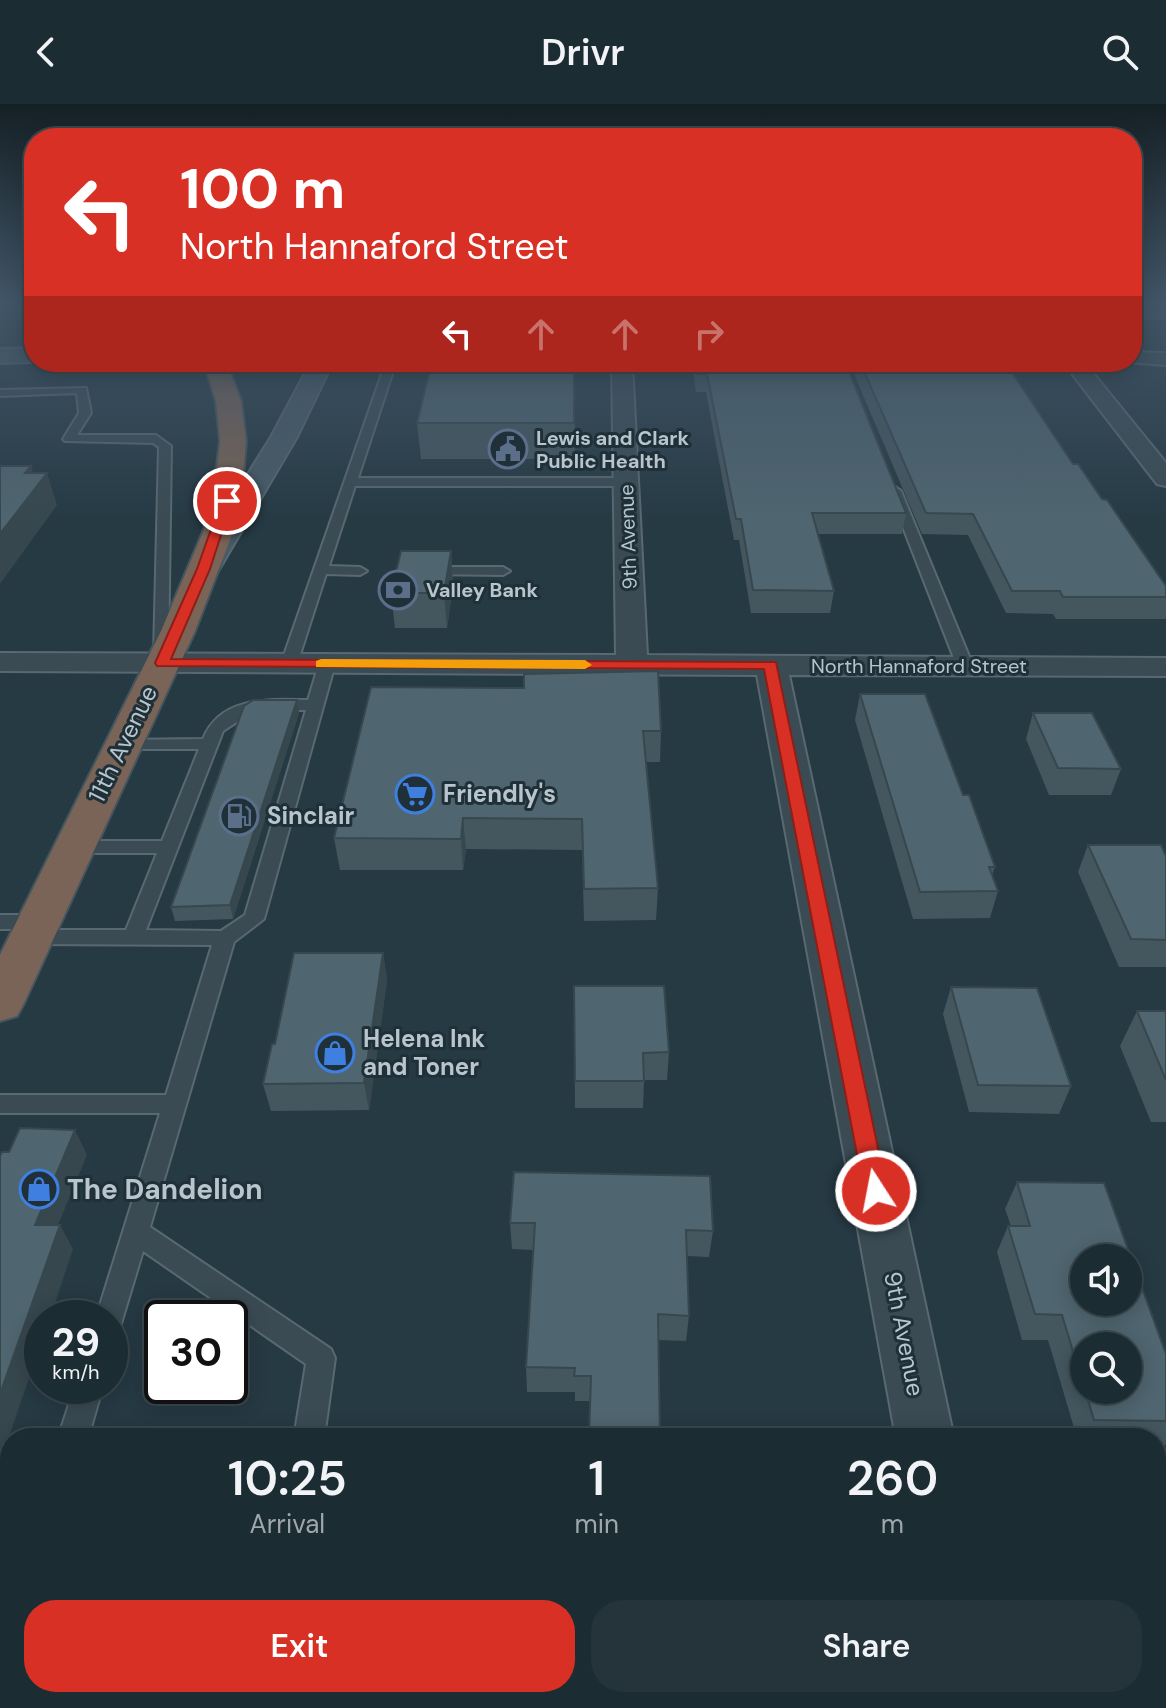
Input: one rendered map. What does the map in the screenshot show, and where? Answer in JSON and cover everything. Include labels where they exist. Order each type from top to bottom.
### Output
[{"type":"highway","points":[[203,569],[223,512],[232,470],[232,418],[219,375]]},
{"type":"highway","name":"11th Avenue","points":[[0,1003],[23,927],[74,847],[203,569]]},
{"type":"main road","name":"11th Avenue","points":[[203,569],[284,437],[315,375]]},
{"type":"street","name":"9th Avenue","points":[[622,375],[632,665]]},
{"type":"street","points":[[1083,375],[1166,479]]},
{"type":"street","name":"North Hannaford Street","points":[[0,662],[965,666],[1164,670]]},
{"type":"street","name":"9th Avenue","points":[[771,665],[923,1428]]},
{"type":"lane","points":[[289,664],[387,375]]},
{"type":"lane","points":[[0,393],[82,390],[85,413],[69,439],[156,439],[165,446],[162,663]]},
{"type":"lane","points":[[890,478],[965,666]]},
{"type":"lane","points":[[351,482],[626,482]]},
{"type":"lane","points":[[321,570],[360,571]]},
{"type":"lane","points":[[406,571],[503,571]]},
{"type":"lane","points":[[23,927],[133,938],[225,938],[254,919],[327,664]]},
{"type":"lane","points":[[133,938],[216,728],[251,705],[315,705]]},
{"type":"lane","points":[[123,744],[210,744]]},
{"type":"lane","points":[[74,847],[169,847]]},
{"type":"lane","points":[[115,1300],[225,938]]},
{"type":"lane","points":[[0,1104],[174,1104]]},
{"type":"lane","points":[[136,1231],[321,1358],[310,1428]]},
{"type":"lane","points":[[76,1428],[83,1404]]},
{"type":"building","points":[[429,375],[574,375],[574,423],[417,423]]},
{"type":"building","points":[[707,375],[850,375],[906,513],[812,513],[834,591],[753,590],[741,519],[736,519]]},
{"type":"building","points":[[866,375],[1014,375],[1073,464],[1078,464],[1102,499],[1107,500],[1166,586],[1166,597],[1063,597],[1060,591],[1012,591],[973,514],[926,513]]},
{"type":"building","points":[[0,466],[31,466],[25,473],[47,473],[0,534]]},
{"type":"building","points":[[401,551],[451,551],[444,593],[391,593]]},
{"type":"building","points":[[658,671],[661,731],[643,731],[658,888],[584,889],[582,819],[463,818],[461,839],[334,838],[371,687],[524,688],[524,674]]},
{"type":"building","points":[[860,694],[925,694],[963,795],[969,795],[995,867],[989,867],[998,891],[920,892]]},
{"type":"building","name":"Sinclair","points":[[253,700],[297,700],[230,905],[171,907],[244,706]]},
{"type":"building","points":[[1033,713],[1092,713],[1121,769],[1058,768]]},
{"type":"building","points":[[1088,845],[1161,845],[1166,856],[1166,940],[1131,939]]},
{"type":"building","name":"Helena Ink and Toner","points":[[294,953],[383,953],[364,1083],[263,1084],[272,1044],[275,1044]]},
{"type":"building","points":[[574,986],[664,986],[669,1052],[643,1053],[644,1081],[575,1081]]},
{"type":"building","points":[[951,987],[1037,988],[1071,1086],[978,1085]]},
{"type":"building","points":[[1137,1011],[1166,1011],[1166,1080]]},
{"type":"building","points":[[20,1128],[75,1130],[35,1225],[60,1225],[33,1300],[24,1300],[24,1326],[0,1394],[0,1156],[2,1152],[9,1152]]},
{"type":"building","points":[[514,1172],[710,1176],[713,1231],[686,1230],[689,1316],[658,1314],[660,1428],[589,1428],[591,1376],[574,1376],[575,1368],[526,1367],[535,1223],[510,1223]]},
{"type":"building","points":[[1017,1182],[1104,1183],[1126,1244],[1070,1244],[1070,1316],[1142,1316],[1142,1288],[1166,1354],[1166,1421],[1094,1420],[1089,1404],[1142,1404],[1142,1332],[1070,1332],[1070,1342],[1062,1315],[1035,1314],[1008,1226],[1030,1226]]},
{"type":"slow traffic","points":[[321,664],[585,665]]},
{"type":"place","name":"Lewis and Clark Public Health","points":[[508,449]]},
{"type":"place","name":"Valley Bank","points":[[398,590]]},
{"type":"place","name":"Friendly's","points":[[415,794]]},
{"type":"place","name":"Sinclair","points":[[239,816]]},
{"type":"place","name":"Helena Ink and Toner","points":[[335,1053]]},
{"type":"place","name":"The Dandelion","points":[[39,1189]]},
{"type":"route","points":[[227,501],[203,569],[162,663],[771,665],[876,1191]]}]
